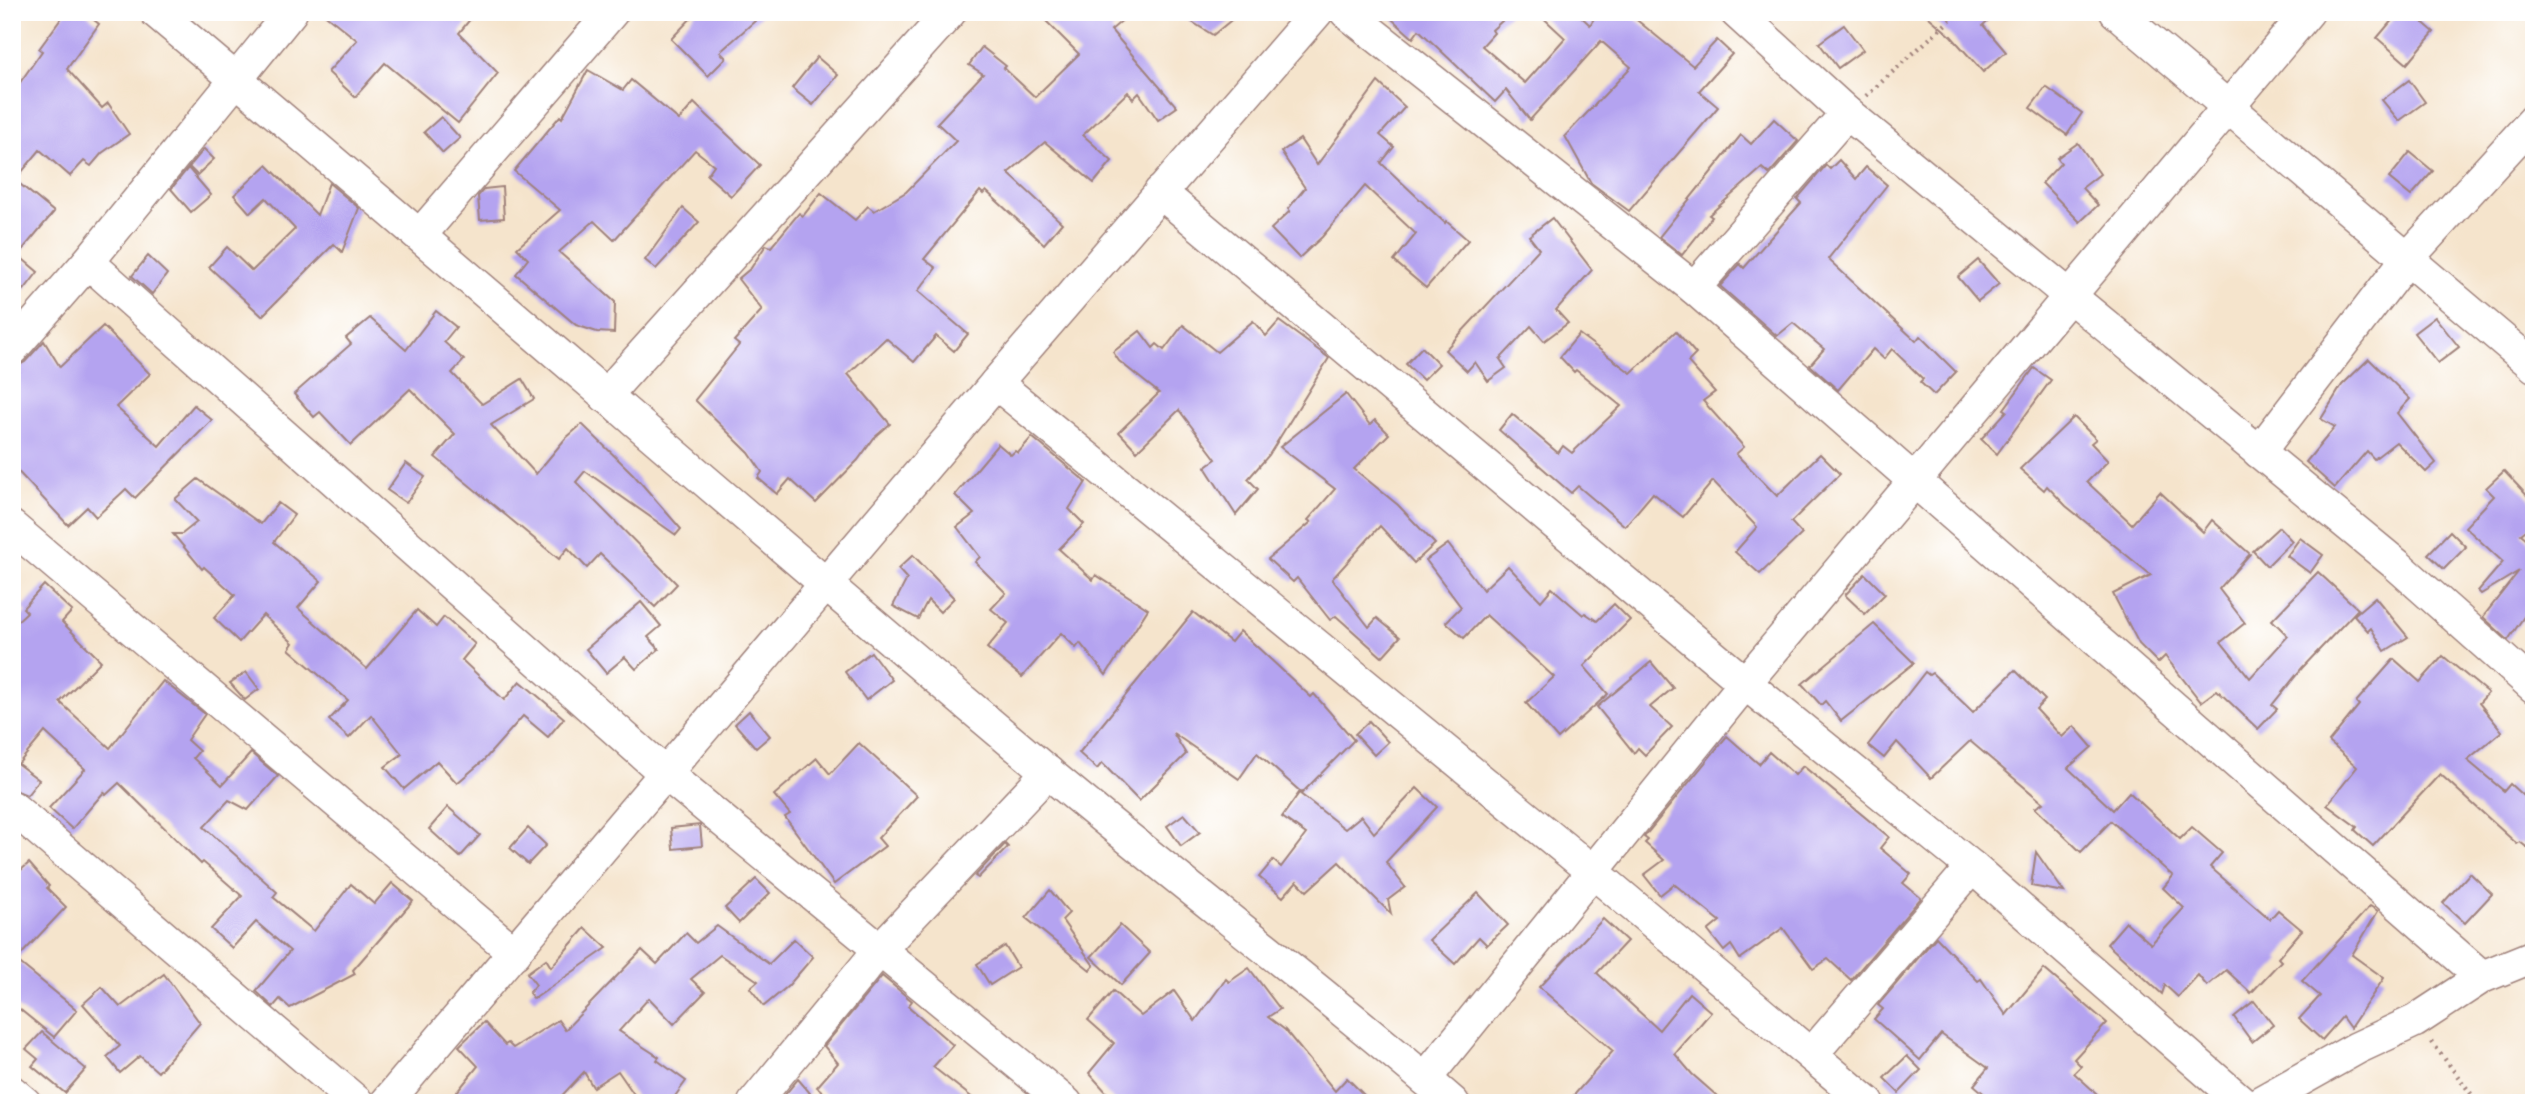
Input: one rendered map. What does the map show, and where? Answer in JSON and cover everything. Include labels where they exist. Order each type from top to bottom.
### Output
[{"type":"street","points":[[156,12],[421,234],[605,396],[1048,772],[1453,1103]]},
{"type":"street","points":[[12,349],[89,262],[290,12]]},
{"type":"street","points":[[421,234],[612,12]]},
{"type":"street","points":[[605,396],[950,12]]},
{"type":"street","points":[[386,1103],[996,383],[1317,12]]},
{"type":"street","points":[[1346,12],[1694,288],[1913,482],[2482,976]]},
{"type":"street","points":[[1736,12],[1847,113],[2397,565],[2534,687]]},
{"type":"street","points":[[2116,12],[2534,366]]},
{"type":"street","points":[[1425,1079],[1745,683],[2308,12]]},
{"type":"street","points":[[1694,288],[1847,113]]},
{"type":"street","points":[[2259,452],[2407,259],[2534,120]]},
{"type":"street","points":[[1160,192],[1745,683],[1972,867],[2243,1103]]},
{"type":"street","points":[[89,262],[666,775],[881,948],[1066,1103]]},
{"type":"street","points":[[996,383],[1592,871],[1868,1103]]},
{"type":"street","points":[[12,527],[515,953]]},
{"type":"street","points":[[754,1103],[881,948],[1048,772]]},
{"type":"street","points":[[12,807],[358,1103]]},
{"type":"street","points":[[1811,1055],[1972,867]]},
{"type":"street","points":[[2259,1103],[2357,1048],[2415,1021],[2482,976],[2534,956]]},
{"type":"street","points":[[12,1092],[25,1103]]},
{"type":"path","points":[[1847,113],[1959,12]]},
{"type":"path","points":[[2415,1021],[2478,1103]]},
{"type":"building","points":[[66,12],[84,12],[99,24],[67,69],[102,108],[108,103],[129,134],[102,153],[91,166],[84,161],[70,176],[40,150],[15,180],[54,212],[18,255],[38,272],[24,290],[12,280],[12,94],[42,51],[39,49]]},
{"type":"building","points":[[322,12],[476,12],[459,33],[498,73],[458,123],[385,63],[355,97],[328,72],[357,40]]},
{"type":"building","points":[[697,12],[765,12],[720,52],[726,58],[708,76],[671,39]]},
{"type":"building","points":[[1037,12],[1132,12],[1111,30],[1177,107],[1158,120],[1139,93],[1133,99],[1128,92],[1083,135],[1112,161],[1094,183],[1045,142],[1008,173],[1062,223],[1044,244],[986,191],[983,194],[980,191],[924,259],[936,268],[918,291],[968,334],[954,351],[936,336],[914,362],[886,338],[848,374],[890,424],[874,438],[858,460],[816,503],[790,479],[777,494],[758,478],[762,472],[749,453],[695,400],[739,345],[734,341],[762,310],[738,279],[751,268],[766,245],[771,247],[799,213],[803,216],[821,193],[855,220],[868,206],[874,211],[906,192],[956,141],[937,123],[983,74],[969,65],[982,47],[1006,66],[1004,68],[1035,97],[1079,54]]},
{"type":"building","points":[[1176,12],[1241,12],[1213,35]]},
{"type":"building","points":[[1384,12],[1512,12],[1492,30],[1494,33],[1482,46],[1525,83],[1565,38],[1537,12],[1576,12],[1590,25],[1598,12],[1627,12],[1693,66],[1717,40],[1732,54],[1699,91],[1718,107],[1629,211],[1591,183],[1565,136],[1631,67],[1601,41],[1530,120],[1506,90],[1495,102],[1419,30],[1413,38]]},
{"type":"building","points":[[1923,12],[1997,12],[1983,25],[2006,52],[1983,72],[1951,36]]},
{"type":"building","points":[[2399,12],[2411,12],[2434,32],[2407,64],[2377,38]]},
{"type":"building","points":[[1844,25],[1863,50],[1838,68],[1819,43]]},
{"type":"building","points":[[817,57],[838,75],[813,105],[792,88]]},
{"type":"building","points":[[588,70],[623,90],[631,80],[679,120],[694,103],[760,165],[731,196],[707,175],[714,165],[695,150],[614,240],[594,221],[559,252],[615,302],[614,333],[597,332],[576,325],[516,274],[528,259],[517,248],[560,210],[514,171],[560,116],[562,118]]},
{"type":"building","points":[[2409,80],[2425,102],[2399,121],[2382,100]]},
{"type":"building","points":[[1378,82],[1405,107],[1380,135],[1394,147],[1381,163],[1445,223],[1446,221],[1468,240],[1426,288],[1394,261],[1416,234],[1365,186],[1322,237],[1299,258],[1271,229],[1290,211],[1288,209],[1305,188],[1281,152],[1300,139],[1317,165]]},
{"type":"building","points":[[2046,87],[2082,113],[2067,135],[2030,108]]},
{"type":"building","points":[[441,117],[460,138],[443,153],[424,132]]},
{"type":"building","points":[[1774,119],[1798,141],[1769,174],[1762,168],[1709,215],[1712,217],[1682,255],[1659,237],[1741,135],[1751,144]]},
{"type":"building","points":[[2078,143],[2100,174],[2082,188],[2098,205],[2080,222],[2042,183],[2061,163],[2057,158]]},
{"type":"building","points":[[204,149],[214,159],[197,175],[189,167]]},
{"type":"building","points":[[2410,152],[2433,171],[2411,196],[2389,178]]},
{"type":"building","points":[[1839,160],[1856,179],[1866,167],[1887,185],[1828,259],[1916,341],[1920,336],[1956,372],[1934,395],[1920,382],[1923,379],[1892,349],[1884,359],[1873,349],[1838,390],[1810,365],[1824,349],[1793,323],[1777,336],[1720,286],[1740,264],[1744,268],[1801,203],[1797,199],[1826,165],[1830,169]]},
{"type":"building","points":[[267,165],[317,215],[329,183],[359,208],[342,252],[334,244],[262,316],[209,267],[227,247],[252,271],[295,229],[266,198],[250,213],[234,195]]},
{"type":"building","points":[[188,168],[211,195],[191,212],[171,189]]},
{"type":"building","points":[[502,187],[504,218],[480,220],[478,196],[484,189]]},
{"type":"building","points":[[683,208],[699,222],[656,269],[645,260]]},
{"type":"building","points":[[1552,218],[1592,270],[1556,310],[1568,323],[1544,341],[1531,326],[1500,359],[1506,368],[1488,381],[1475,362],[1467,371],[1445,350],[1539,249],[1529,236]]},
{"type":"building","points":[[148,256],[167,274],[152,294],[132,276]]},
{"type":"building","points":[[1978,260],[1999,284],[1978,301],[1958,277]]},
{"type":"building","points":[[436,311],[456,327],[444,342],[464,360],[452,373],[482,404],[522,379],[534,399],[491,425],[536,474],[565,439],[582,424],[633,474],[681,529],[676,535],[585,471],[576,482],[677,584],[655,607],[600,554],[587,568],[568,548],[559,559],[435,457],[455,434],[410,389],[351,445],[320,412],[314,417],[294,394],[351,344],[346,338],[370,318],[406,350]]},
{"type":"building","points":[[2435,317],[2459,347],[2438,363],[2414,333]]},
{"type":"building","points":[[1253,321],[1266,336],[1279,321],[1329,358],[1269,455],[1248,479],[1258,489],[1236,515],[1205,467],[1216,459],[1179,410],[1137,451],[1119,432],[1159,393],[1119,361],[1113,352],[1140,331],[1153,348],[1157,344],[1164,350],[1183,325],[1217,352]]},
{"type":"building","points":[[103,326],[150,374],[116,407],[159,446],[194,405],[212,420],[135,498],[126,489],[96,517],[87,507],[68,525],[12,465],[12,369],[25,362],[44,341],[60,367]]},
{"type":"building","points":[[1676,331],[1696,354],[1688,362],[1715,392],[1703,401],[1744,447],[1736,454],[1777,496],[1820,454],[1840,474],[1791,522],[1802,534],[1760,574],[1735,552],[1757,527],[1713,481],[1683,517],[1653,493],[1625,526],[1578,486],[1571,493],[1499,430],[1512,414],[1558,453],[1563,446],[1572,453],[1621,406],[1576,370],[1574,372],[1560,357],[1579,334],[1631,373]]},
{"type":"building","points":[[1422,347],[1439,364],[1423,380],[1406,364]]},
{"type":"building","points":[[2369,359],[2410,399],[2397,413],[2436,463],[2426,472],[2396,442],[2374,459],[2367,451],[2335,488],[2306,462],[2335,427],[2321,419],[2342,385]]},
{"type":"building","points":[[2034,368],[2051,380],[1997,454],[1981,439],[2007,411],[2004,409]]},
{"type":"building","points":[[1346,394],[1370,425],[1375,420],[1389,434],[1354,469],[1398,505],[1435,544],[1414,563],[1380,526],[1332,579],[1369,627],[1377,618],[1400,637],[1382,657],[1336,616],[1330,620],[1297,578],[1293,582],[1268,559],[1311,522],[1308,520],[1335,489],[1280,447]]},
{"type":"building","points":[[2074,417],[2096,439],[2091,443],[2108,461],[2087,482],[2132,524],[2160,492],[2203,532],[2212,520],[2250,554],[2219,589],[2245,623],[2221,642],[2250,678],[2288,636],[2272,620],[2318,572],[2358,609],[2302,668],[2272,705],[2277,709],[2258,729],[2217,690],[2201,702],[2165,656],[2158,663],[2139,644],[2113,594],[2151,575],[2066,506],[2047,486],[2044,490],[2020,469]]},
{"type":"building","points":[[1032,437],[1086,482],[1069,509],[1084,524],[1059,549],[1093,580],[1096,575],[1148,609],[1106,675],[1080,643],[1076,648],[1061,633],[1022,677],[987,648],[1008,623],[991,609],[1006,593],[975,562],[980,557],[957,527],[974,514],[955,495],[998,444],[1011,455],[1015,451],[1018,453]]},
{"type":"building","points":[[406,463],[425,477],[406,503],[387,490]]},
{"type":"building","points":[[2504,471],[2534,503],[2534,524],[2521,534],[2534,545],[2534,602],[2508,640],[2483,617],[2519,571],[2481,594],[2478,591],[2503,562],[2465,527],[2494,496],[2486,488]]},
{"type":"building","points":[[198,479],[261,524],[278,503],[294,515],[274,542],[321,581],[298,608],[367,669],[417,610],[436,627],[444,617],[475,644],[462,660],[504,700],[520,681],[564,718],[548,737],[523,716],[484,760],[457,783],[437,761],[404,789],[385,767],[402,754],[371,715],[349,738],[329,720],[348,700],[289,649],[293,643],[263,615],[239,642],[214,618],[235,595],[204,567],[202,569],[173,534],[182,534],[197,522],[175,499]]},
{"type":"building","points":[[2279,527],[2292,541],[2267,566],[2253,551]]},
{"type":"building","points":[[2450,531],[2466,547],[2444,569],[2428,554]]},
{"type":"building","points":[[2300,538],[2323,555],[2310,573],[2287,556]]},
{"type":"building","points":[[1448,544],[1483,590],[1508,566],[1541,601],[1552,588],[1583,615],[1585,613],[1597,621],[1614,604],[1630,620],[1584,666],[1608,694],[1558,739],[1526,703],[1554,677],[1486,615],[1464,638],[1446,622],[1461,607],[1426,560]]},
{"type":"building","points":[[913,555],[954,598],[940,612],[928,600],[918,619],[893,606],[907,579],[898,569]]},
{"type":"building","points":[[1865,574],[1885,594],[1865,614],[1845,595]]},
{"type":"building","points":[[44,585],[72,611],[62,622],[101,661],[60,702],[110,748],[163,681],[205,714],[187,740],[199,751],[193,758],[222,785],[251,753],[278,776],[248,810],[229,800],[204,827],[277,892],[273,897],[314,931],[351,884],[374,904],[392,883],[413,901],[353,970],[355,974],[290,1008],[280,999],[273,1007],[256,991],[290,951],[256,922],[232,948],[211,929],[242,896],[203,862],[201,864],[119,783],[106,795],[104,792],[72,829],[49,808],[85,769],[45,732],[18,764],[39,780],[27,795],[12,789],[12,626],[27,612],[23,608]]},
{"type":"building","points":[[2375,597],[2408,637],[2385,651],[2371,628],[2368,631],[2354,615]]},
{"type":"building","points":[[641,602],[661,626],[648,637],[659,649],[636,669],[625,657],[606,673],[586,649]]},
{"type":"building","points":[[1193,612],[1231,642],[1240,631],[1311,697],[1314,694],[1354,740],[1302,793],[1257,753],[1239,779],[1173,733],[1186,754],[1139,801],[1102,763],[1097,769],[1079,753]]},
{"type":"building","points":[[1874,624],[1914,663],[1841,721],[1825,701],[1821,705],[1802,684]]},
{"type":"building","points":[[871,652],[892,680],[866,700],[845,672]]},
{"type":"building","points":[[2443,656],[2488,693],[2479,703],[2502,731],[2467,760],[2504,791],[2510,784],[2534,806],[2534,853],[2520,842],[2517,844],[2440,774],[2373,846],[2355,830],[2357,827],[2327,805],[2357,767],[2329,742],[2359,705],[2356,702],[2394,659],[2420,682]]},
{"type":"building","points":[[1651,662],[1673,688],[1650,707],[1672,727],[1645,755],[1638,748],[1634,753],[1597,707]]},
{"type":"building","points":[[2015,670],[2045,700],[2036,709],[2062,737],[2074,726],[2092,747],[2068,768],[2113,810],[2129,792],[2180,839],[2192,827],[2222,853],[2210,867],[2270,919],[2278,910],[2302,930],[2278,958],[2281,961],[2251,993],[2226,970],[2207,986],[2198,975],[2178,997],[2165,985],[2162,994],[2107,944],[2126,922],[2151,944],[2184,908],[2163,888],[2173,876],[2111,821],[2081,852],[2035,808],[2043,803],[1970,741],[1931,778],[1897,742],[1884,758],[1868,745],[1925,672],[1929,675],[1932,673],[1973,712]]},
{"type":"building","points":[[246,672],[259,689],[245,700],[230,683]]},
{"type":"building","points":[[749,711],[770,736],[756,748],[735,724]]},
{"type":"building","points":[[1369,721],[1388,742],[1374,755],[1355,734]]},
{"type":"building","points":[[1727,736],[1759,764],[1769,752],[1795,775],[1803,766],[1889,837],[1880,848],[1911,874],[1903,883],[1921,898],[1851,980],[1828,959],[1813,969],[1783,928],[1740,959],[1731,945],[1724,951],[1708,931],[1720,921],[1674,884],[1660,895],[1644,875],[1664,860],[1645,843],[1648,840],[1644,837]]},
{"type":"building","points":[[859,743],[917,796],[878,838],[885,846],[834,884],[785,817],[790,814],[774,795],[817,758],[830,774]]},
{"type":"building","points":[[1417,788],[1437,807],[1386,862],[1405,887],[1388,900],[1391,914],[1339,862],[1307,891],[1297,881],[1283,897],[1259,877],[1273,860],[1281,867],[1306,834],[1282,817],[1299,793],[1345,829],[1361,816],[1374,833]]},
{"type":"building","points":[[448,807],[480,835],[460,857],[429,829]]},
{"type":"building","points":[[1184,814],[1200,832],[1181,846],[1167,826]]},
{"type":"building","points":[[700,825],[702,846],[673,849],[671,828]]},
{"type":"building","points":[[528,828],[546,845],[528,864],[510,848]]},
{"type":"building","points":[[1005,844],[1008,847],[978,878],[975,876]]},
{"type":"building","points":[[2036,852],[2064,892],[2031,886]]},
{"type":"building","points":[[29,863],[49,886],[47,888],[66,907],[16,960],[77,1010],[54,1037],[12,1003],[12,878]]},
{"type":"building","points":[[2470,873],[2492,894],[2465,923],[2443,903]]},
{"type":"building","points":[[756,879],[770,893],[739,923],[725,908]]},
{"type":"building","points":[[1050,890],[1069,913],[1062,920],[1094,966],[1090,970],[1026,918]]},
{"type":"building","points":[[1478,893],[1508,925],[1487,945],[1479,937],[1455,964],[1429,940]]},
{"type":"building","points":[[2370,906],[2378,911],[2352,955],[2384,978],[2350,1028],[2342,1017],[2322,1040],[2299,1019],[2320,996],[2302,981]]},
{"type":"building","points":[[1603,919],[1627,941],[1597,973],[1659,1030],[1689,993],[1711,1012],[1675,1054],[1692,1074],[1725,1103],[1567,1103],[1613,1051],[1539,987]]},
{"type":"building","points":[[1120,925],[1150,953],[1121,985],[1091,957]]},
{"type":"building","points":[[717,926],[769,964],[794,939],[813,957],[788,986],[764,1006],[750,988],[758,981],[720,955],[691,979],[705,992],[674,1024],[649,998],[619,1031],[659,1057],[657,1060],[686,1081],[670,1103],[640,1103],[618,1071],[593,1087],[584,1072],[555,1103],[448,1103],[478,1066],[459,1046],[484,1022],[505,1045],[508,1043],[513,1048],[558,1020],[565,1030],[642,950],[657,964],[686,933],[696,943]]},
{"type":"building","points":[[585,928],[607,948],[534,999],[529,993],[536,985],[527,973],[546,959],[551,967]]},
{"type":"building","points":[[1936,937],[1978,981],[1981,979],[2006,1015],[2044,969],[2107,1023],[2074,1059],[2081,1066],[2074,1073],[2107,1103],[1995,1103],[1974,1085],[1988,1068],[1941,1034],[1920,1060],[1874,1019],[1883,1009],[1878,1005]]},
{"type":"building","points":[[1005,946],[1018,967],[990,985],[977,964]]},
{"type":"building","points":[[1249,968],[1280,1009],[1268,1017],[1285,1030],[1335,1091],[1347,1078],[1372,1103],[1116,1103],[1089,1073],[1114,1043],[1088,1020],[1113,991],[1141,1016],[1174,991],[1195,1021],[1226,979],[1229,982]]},
{"type":"building","points":[[164,974],[200,1023],[158,1072],[140,1056],[120,1073],[107,1057],[120,1046],[83,1004],[102,987],[120,1007]]},
{"type":"building","points":[[882,976],[912,1001],[908,1006],[953,1045],[933,1067],[979,1103],[836,1103],[817,1087],[838,1063],[824,1046]]},
{"type":"building","points":[[2254,1001],[2273,1025],[2252,1042],[2234,1017]]},
{"type":"building","points":[[42,1032],[86,1069],[65,1093],[32,1066],[38,1059],[26,1049]]},
{"type":"building","points":[[1907,1056],[1921,1070],[1899,1093],[1884,1078]]},
{"type":"building","points":[[798,1079],[810,1093],[799,1103],[788,1103],[783,1097]]}]
